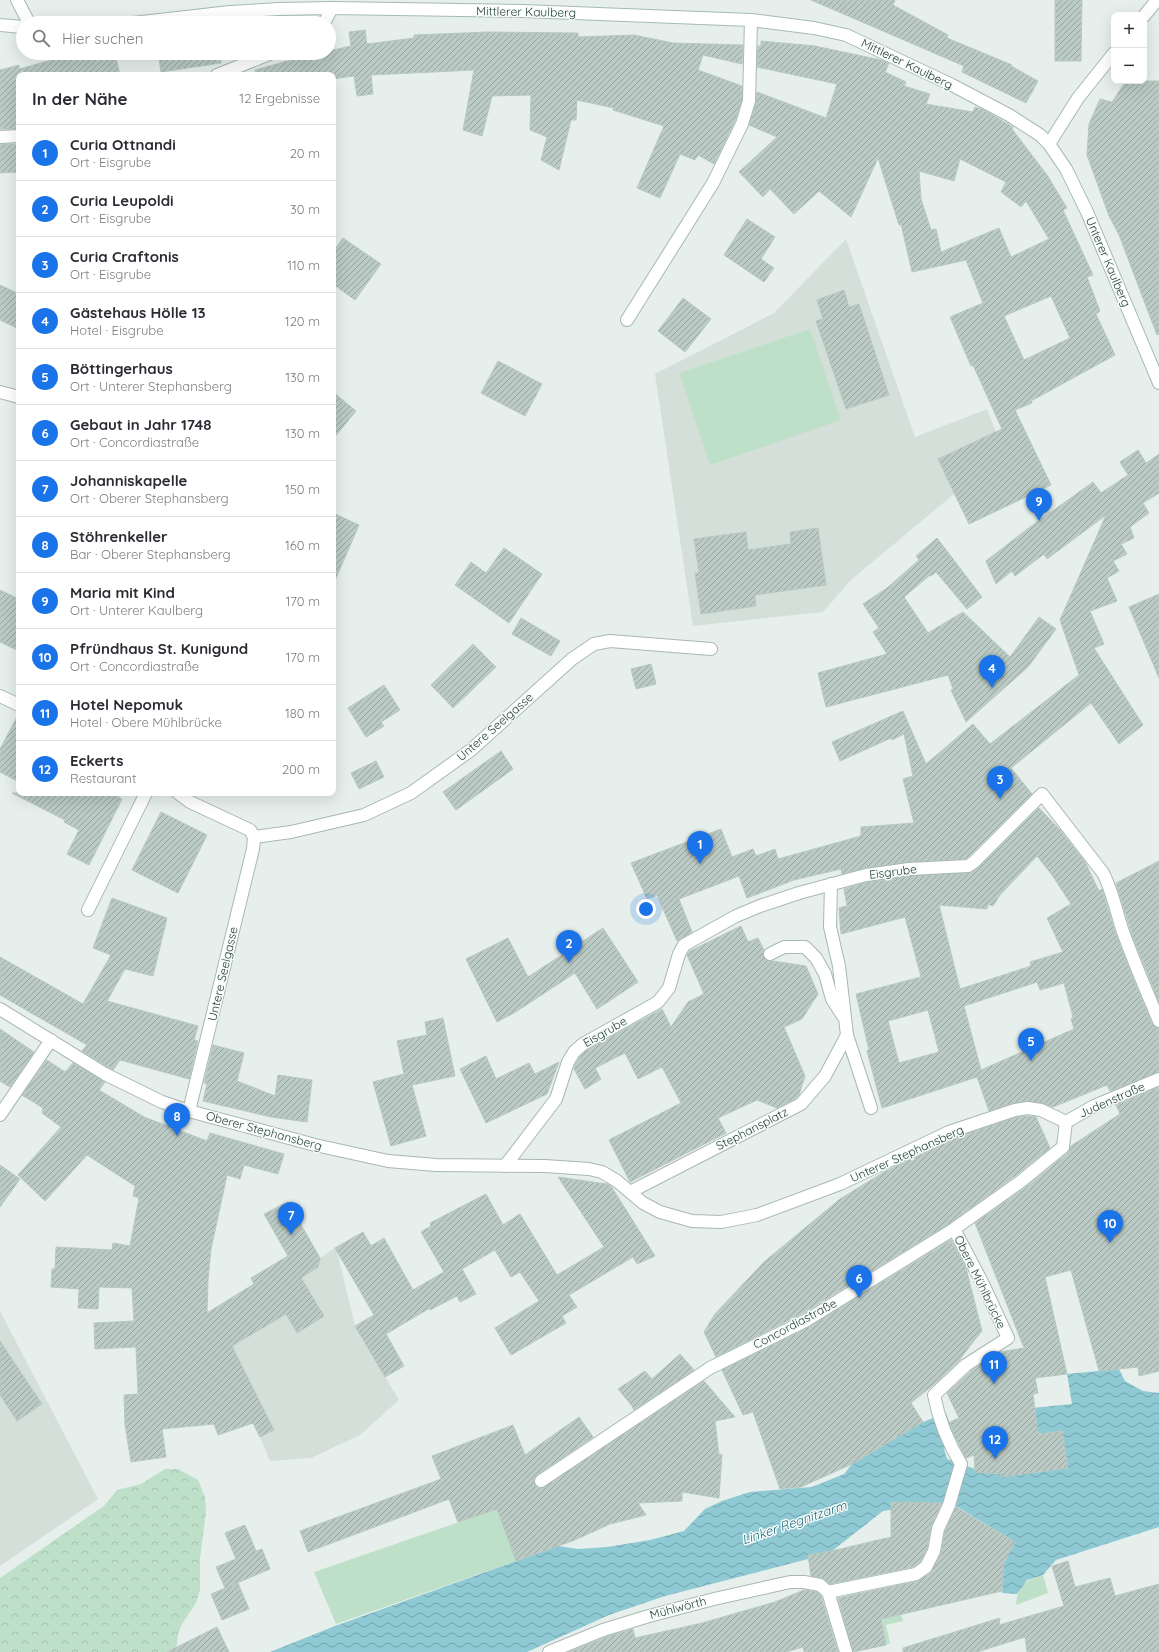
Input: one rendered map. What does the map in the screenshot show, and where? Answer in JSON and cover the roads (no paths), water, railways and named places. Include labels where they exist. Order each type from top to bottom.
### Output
[{"type":"street","points":[[17,0],[25,16]]},
{"type":"street","points":[[1147,12],[1157,0]]},
{"type":"street","points":[[328,16],[332,8]]},
{"type":"street","name":"Mittlerer Kaulberg","points":[[195,16],[279,9],[332,8],[548,12],[751,20],[814,28],[846,35],[952,86],[1010,115],[1040,135],[1049,144]]},
{"type":"street","points":[[627,320],[713,183],[742,124],[749,102],[751,20]]},
{"type":"street","points":[[0,25],[16,26]]},
{"type":"street","points":[[1049,144],[1078,98],[1111,57]]},
{"type":"street","points":[[224,72],[254,60]]},
{"type":"street","points":[[0,137],[16,136]]},
{"type":"street","name":"Unterer Kaulberg","points":[[1049,144],[1066,169],[1087,212],[1159,383]]},
{"type":"street","points":[[0,392],[16,396]]},
{"type":"street","name":"Untere Seelgasse","points":[[189,1111],[253,849],[254,837],[291,832],[364,814],[411,793],[471,750],[572,659],[594,644],[610,641],[711,649]]},
{"type":"street","points":[[0,696],[16,704]]},
{"type":"street","name":"Eisgrube","points":[[505,1166],[556,1099],[568,1062],[574,1052],[583,1044],[658,1002],[669,988],[679,954],[684,945],[736,916],[760,906],[831,884],[866,875],[909,869],[968,866],[974,862],[1042,794],[1105,877],[1122,928],[1159,1021]]},
{"type":"street","points":[[88,910],[145,796]]},
{"type":"street","points":[[182,796],[190,802],[250,830],[254,837]]},
{"type":"street","points":[[831,884],[830,927],[839,966],[847,1035],[870,1108]]},
{"type":"street","points":[[770,954],[784,947],[805,947],[816,958],[825,974],[832,999],[845,1019]]},
{"type":"street","name":"Oberer Stephansberg","points":[[0,1009],[105,1074],[162,1102],[189,1111],[315,1145],[388,1161],[436,1165],[589,1169],[602,1172],[617,1181],[643,1203],[666,1214],[692,1221],[721,1222],[757,1214],[840,1184]]},
{"type":"street","name":"Stephansplatz","points":[[630,1192],[801,1104],[825,1076],[847,1035]]},
{"type":"street","points":[[0,1115],[50,1040]]},
{"type":"street","name":"Judenstraße","points":[[1066,1122],[1094,1106],[1159,1079]]},
{"type":"street","name":"Unterer Stephansberg","points":[[840,1184],[949,1132],[1015,1110],[1028,1108],[1041,1110],[1066,1122]]},
{"type":"street","name":"Concordiastraße","points":[[541,1481],[710,1368],[807,1320],[954,1229],[1020,1182],[1063,1146],[1066,1122]]},
{"type":"street","name":"Obere Mühlbrücke","points":[[828,1592],[916,1574],[926,1567],[934,1551],[938,1529],[949,1505],[961,1464],[949,1445],[938,1416],[934,1395],[966,1365],[1008,1338],[983,1284],[954,1229]]},
{"type":"street","name":"Mühlwörth","points":[[549,1652],[612,1627],[707,1601],[790,1582],[811,1582],[820,1585],[828,1592]]},
{"type":"street","points":[[828,1592],[846,1652]]},
{"type":"water","name":"Linker Regnitzarm","points":[[1119,1369],[1125,1381],[1143,1391],[1159,1393],[1159,1527],[1056,1560],[1043,1575],[1027,1580],[1017,1594],[1002,1593],[1003,1581],[1000,1570],[1015,1542],[956,1506],[937,1503],[883,1511],[832,1551],[808,1555],[808,1559],[665,1596],[609,1615],[527,1652],[270,1652],[335,1626],[558,1546],[578,1549],[607,1547],[650,1540],[684,1531],[705,1509],[722,1501],[750,1492],[812,1487],[844,1474],[852,1464],[923,1422],[946,1413],[957,1443],[949,1445],[944,1449],[947,1459],[975,1469],[975,1472],[1001,1474],[1001,1477],[1067,1468],[1062,1431],[1038,1434],[1032,1408],[1072,1404],[1067,1374]]},
{"type":"place","name":"Maria mit Kind","points":[[1039,521]]},
{"type":"place","name":"Gästehaus Hölle 13","points":[[992,688]]},
{"type":"place","name":"Curia Craftonis","points":[[1000,799]]},
{"type":"place","name":"Curia Ottnandi","points":[[700,864]]},
{"type":"place","name":"Curia Leupoldi","points":[[569,963]]},
{"type":"place","name":"Böttingerhaus","points":[[1031,1061]]},
{"type":"place","name":"Stöhrenkeller","points":[[177,1136]]},
{"type":"place","name":"Johanniskapelle","points":[[291,1235]]},
{"type":"place","name":"Pfründhaus St. Kunigund","points":[[1110,1243]]},
{"type":"place","name":"Gebaut in Jahr 1748","points":[[859,1298]]},
{"type":"place","name":"Hotel Nepomuk","points":[[994,1384]]},
{"type":"place","name":"Eckerts","points":[[995,1459]]}]
